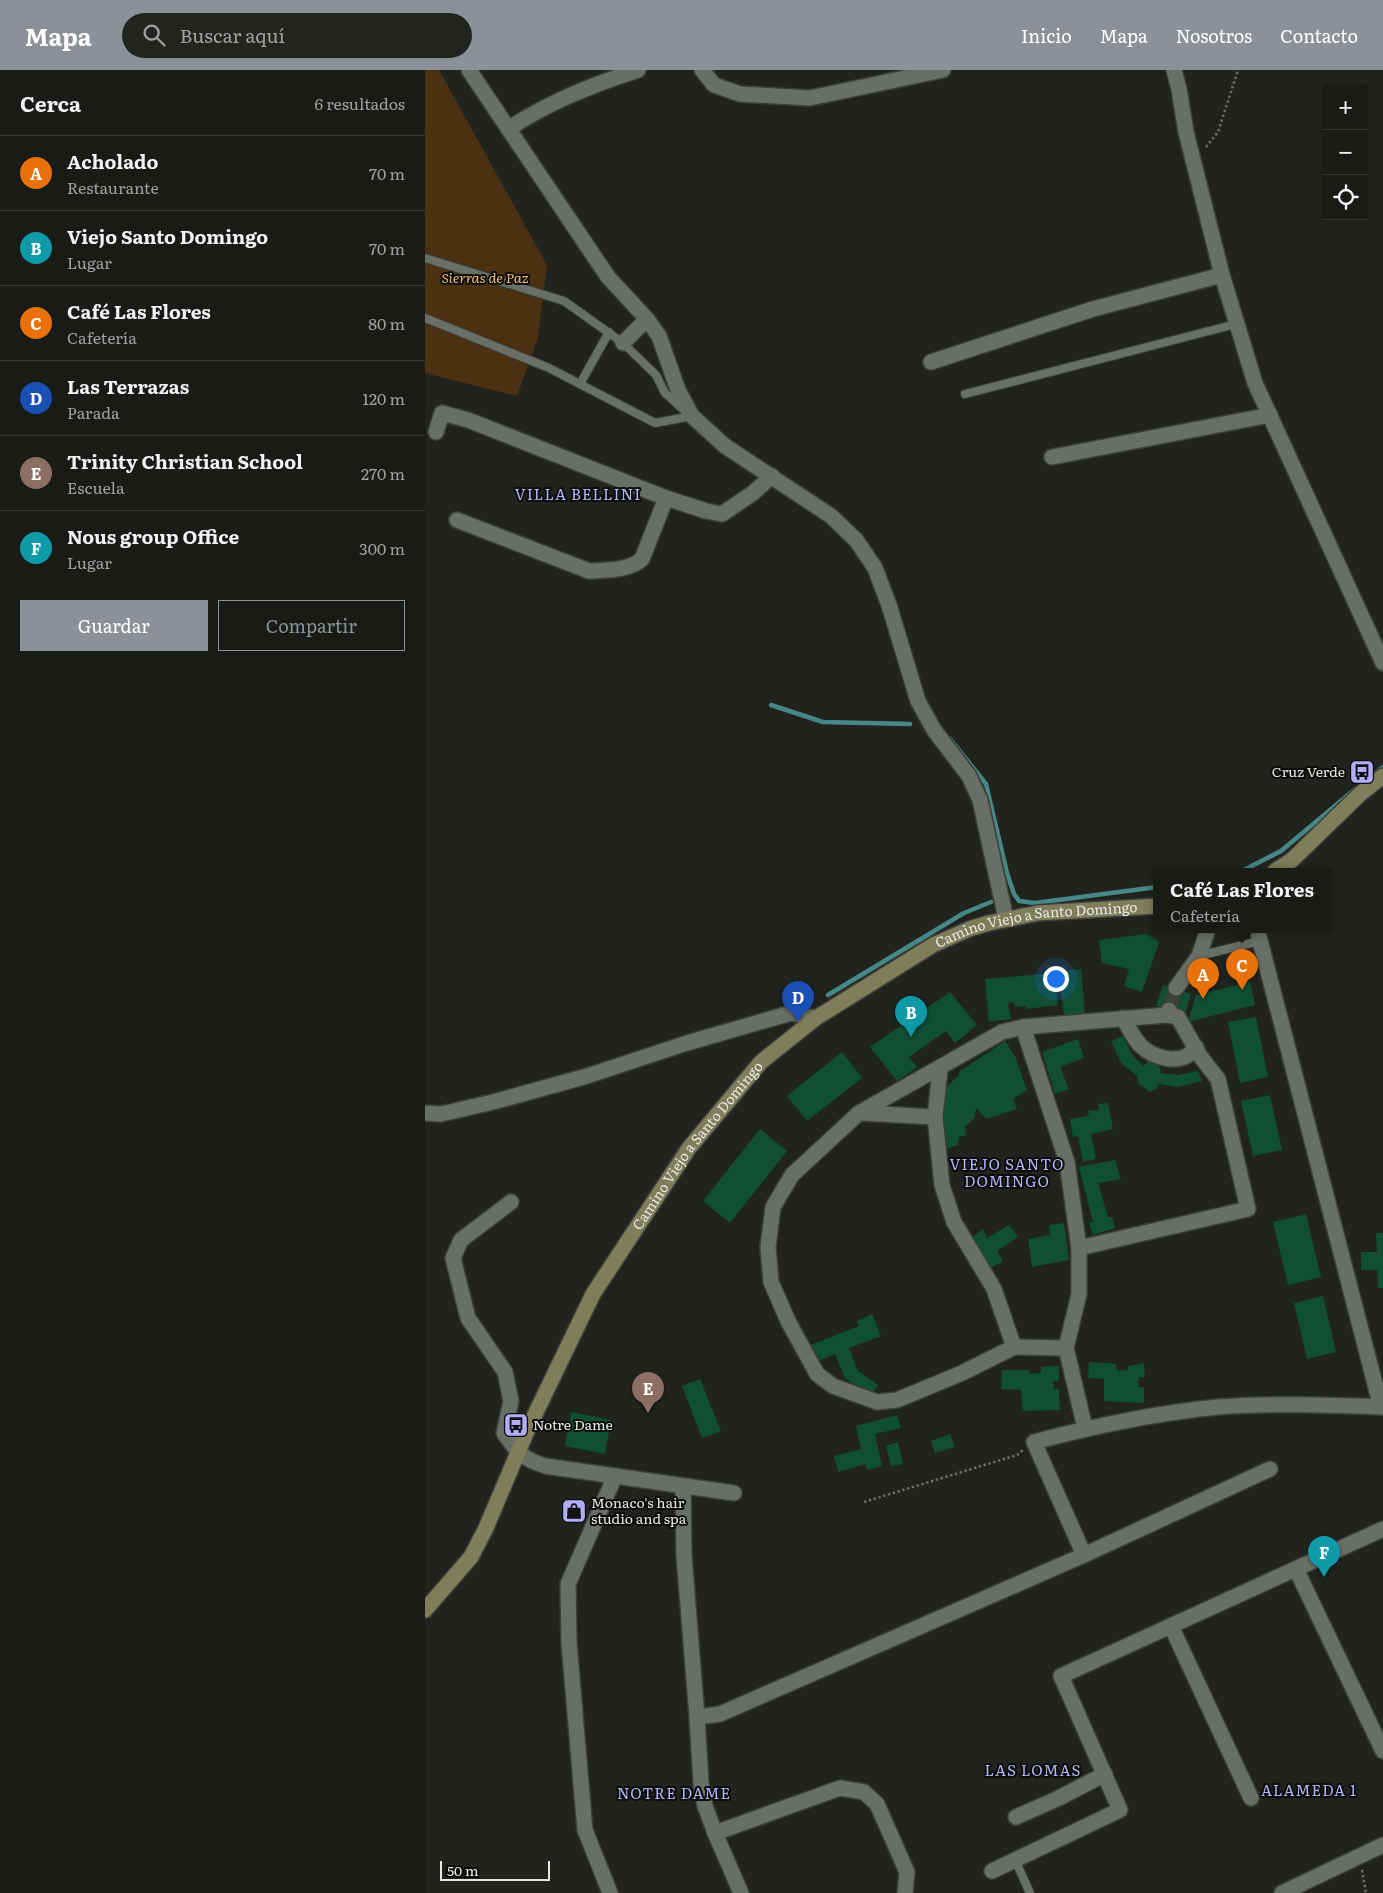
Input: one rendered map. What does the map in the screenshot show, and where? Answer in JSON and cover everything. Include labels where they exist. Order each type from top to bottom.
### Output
[{"type":"street","points":[[469,70],[608,277],[647,318],[659,336],[678,390],[692,416],[725,446],[831,516],[856,540],[875,568],[889,605],[918,701],[934,730],[969,776],[980,800],[1006,919]]},
{"type":"street","points":[[508,129],[537,110],[603,81],[638,70]]},
{"type":"street","points":[[702,70],[714,86],[740,94],[810,98],[943,70]]},
{"type":"street","points":[[1174,70],[1186,132],[1222,275],[1255,382],[1383,663]]},
{"type":"street","points":[[931,362],[1093,309],[1222,275]]},
{"type":"street","points":[[623,343],[647,318]]},
{"type":"street","points":[[436,432],[442,414],[468,420],[666,498],[706,511],[722,514],[753,494],[772,476]]},
{"type":"street","points":[[1052,457],[1270,415]]},
{"type":"street","points":[[457,520],[589,571],[607,570],[636,565],[642,560],[666,498]]},
{"type":"street","points":[[1280,868],[1292,860],[1360,794],[1383,776]]},
{"type":"street","name":"Camino Viejo a Santo Domingo","points":[[425,1610],[471,1557],[519,1454],[527,1431],[593,1294],[689,1148],[761,1062],[816,1018],[933,945],[969,929],[1037,913],[1153,906]]},
{"type":"street","points":[[1176,988],[1199,956],[1207,933]]},
{"type":"street","points":[[1084,1554],[1034,1442],[1085,1428],[1218,1407],[1275,1405],[1382,1407],[1258,935]]},
{"type":"street","points":[[1066,1348],[1014,1347],[962,1373],[897,1400],[877,1402],[833,1386],[817,1374],[788,1322],[771,1282],[768,1247],[773,1206],[792,1175],[859,1113],[940,1069],[1002,1032],[1023,1027],[1168,1012],[1178,1017],[1195,1047],[1218,1079],[1248,1209],[1079,1248]]},
{"type":"street","points":[[425,1113],[441,1114],[493,1102],[587,1076],[687,1043],[791,1013],[816,1018]]},
{"type":"street","points":[[1123,1018],[1141,1046],[1162,1057],[1178,1060],[1192,1053],[1195,1047]]},
{"type":"street","points":[[1023,1027],[1067,1162],[1079,1248],[1079,1294],[1066,1348],[1085,1428]]},
{"type":"street","points":[[940,1069],[935,1117],[942,1185],[954,1222],[994,1289],[1014,1347]]},
{"type":"street","points":[[859,1113],[935,1117]]},
{"type":"street","points":[[511,1202],[461,1240],[453,1258],[468,1318],[505,1372],[511,1401],[504,1434],[519,1454],[528,1460],[545,1466],[734,1493]]},
{"type":"street","points":[[697,1717],[720,1714],[1270,1470]]},
{"type":"street","points":[[610,1893],[585,1830],[569,1643],[568,1584],[615,1476]]},
{"type":"street","points":[[683,1486],[684,1556],[701,1783],[705,1806],[741,1893]]},
{"type":"street","points":[[992,1871],[1120,1810],[1061,1676],[1383,1529]]},
{"type":"street","points":[[1296,1569],[1383,1750]]},
{"type":"street","points":[[1171,1626],[1251,1798]]},
{"type":"street","points":[[1016,1817],[1059,1798],[1105,1774]]},
{"type":"street","points":[[715,1833],[840,1788],[864,1792],[877,1804],[907,1872],[905,1893]]},
{"type":"street","points":[[1282,1893],[1383,1845]]},
{"type":"lane","points":[[425,258],[563,301],[623,343],[656,375],[665,393],[692,416]]},
{"type":"lane","points":[[425,318],[549,368],[655,423],[692,416]]},
{"type":"lane","points":[[965,394],[1236,324]]},
{"type":"lane","points":[[580,384],[609,332]]},
{"type":"lane","points":[[1199,956],[1258,935]]},
{"type":"lane","points":[[1015,1860],[1031,1893]]},
{"type":"path","points":[[1194,162],[1218,132],[1238,70]]},
{"type":"path","points":[[864,1502],[1017,1455],[1034,1442]]},
{"type":"path","points":[[1359,1856],[1366,1893]]},
{"type":"green space","name":"Sierras de Paz","points":[[425,70],[439,70],[547,265],[538,338],[517,396],[425,373]]},
{"type":"building","points":[[1147,934],[1159,942],[1142,992],[1124,986],[1129,969],[1102,963],[1099,940]]},
{"type":"building","points":[[1081,969],[1085,1013],[1064,1016],[1058,971]]},
{"type":"building","points":[[1055,973],[1058,1005],[1027,1009],[1026,1006],[1015,1007],[1014,1002],[1008,1003],[1011,1019],[989,1022],[985,979]]},
{"type":"building","points":[[1250,982],[1255,1005],[1188,1022],[1196,995]]},
{"type":"building","points":[[1163,985],[1191,994],[1185,1015],[1156,1006]]},
{"type":"building","points":[[950,992],[977,1025],[955,1043],[946,1031],[909,1057],[917,1067],[897,1081],[870,1047]]},
{"type":"building","points":[[1256,1017],[1268,1077],[1240,1083],[1228,1022]]},
{"type":"building","points":[[1123,1036],[1133,1056],[1143,1066],[1148,1061],[1154,1061],[1159,1066],[1161,1073],[1178,1075],[1198,1071],[1202,1081],[1178,1087],[1158,1084],[1157,1088],[1150,1092],[1139,1084],[1137,1076],[1121,1063],[1111,1041]]},
{"type":"building","points":[[1078,1039],[1084,1058],[1060,1067],[1069,1089],[1055,1094],[1042,1052]]},
{"type":"building","points":[[1005,1041],[1015,1056],[1027,1090],[1013,1099],[1017,1109],[986,1119],[976,1108],[975,1117],[965,1127],[966,1135],[959,1137],[958,1145],[942,1150],[942,1133],[945,1133],[940,1101],[945,1092],[943,1090],[959,1075],[959,1072]]},
{"type":"building","points":[[842,1052],[862,1078],[807,1121],[787,1096]]},
{"type":"building","points":[[1270,1095],[1282,1150],[1253,1156],[1241,1101]]},
{"type":"building","name":"VIEJO SANTO DOMINGO","points":[[1108,1103],[1113,1129],[1091,1134],[1096,1159],[1083,1162],[1078,1136],[1073,1137],[1070,1119],[1089,1116],[1088,1111],[1099,1110],[1098,1104]]},
{"type":"building","points":[[760,1129],[787,1151],[730,1223],[703,1201]]},
{"type":"building","name":"VIEJO SANTO DOMINGO","points":[[1115,1160],[1121,1179],[1098,1183],[1108,1217],[1112,1217],[1115,1228],[1093,1235],[1089,1223],[1093,1222],[1079,1167]]},
{"type":"building","points":[[1306,1214],[1321,1277],[1288,1285],[1273,1222]]},
{"type":"building","name":"VIEJO SANTO DOMINGO","points":[[1064,1223],[1069,1260],[1032,1267],[1028,1239],[1050,1235],[1049,1225]]},
{"type":"building","name":"VIEJO SANTO DOMINGO","points":[[1009,1225],[1018,1237],[997,1251],[1003,1261],[991,1268],[971,1238],[983,1229],[987,1238]]},
{"type":"building","points":[[1376,1233],[1383,1233],[1383,1288],[1378,1288],[1377,1270],[1361,1270],[1361,1252],[1377,1252]]},
{"type":"building","points":[[1323,1296],[1336,1352],[1307,1359],[1294,1303]]},
{"type":"building","points":[[872,1314],[881,1336],[849,1348],[858,1371],[878,1385],[871,1397],[845,1378],[835,1354],[815,1363],[808,1346],[859,1326],[857,1321]]},
{"type":"building","points":[[1089,1362],[1116,1364],[1117,1371],[1128,1370],[1128,1366],[1144,1363],[1145,1377],[1139,1377],[1138,1387],[1144,1387],[1144,1403],[1104,1401],[1104,1379],[1088,1378]]},
{"type":"building","points":[[1059,1366],[1059,1381],[1053,1381],[1054,1390],[1059,1389],[1060,1410],[1023,1411],[1021,1390],[1001,1389],[1002,1370],[1029,1370],[1030,1374],[1041,1373],[1041,1367]]},
{"type":"building","points":[[700,1379],[721,1431],[702,1438],[682,1386]]},
{"type":"building","points":[[571,1412],[611,1420],[605,1454],[565,1446]]},
{"type":"building","points":[[897,1415],[901,1428],[875,1434],[882,1466],[867,1470],[865,1464],[838,1472],[834,1456],[861,1449],[856,1426]]},
{"type":"building","points":[[950,1434],[955,1447],[935,1453],[931,1441]]},
{"type":"building","points":[[898,1442],[903,1464],[891,1466],[886,1446]]},
{"type":"waterway","points":[[771,705],[823,722],[910,724]]},
{"type":"waterway","points":[[950,739],[986,784],[1007,873],[1014,894],[1019,901],[1035,903],[1153,888]]},
{"type":"waterway","points":[[1376,773],[1383,767]]},
{"type":"waterway","points":[[1248,868],[1281,851],[1354,790]]},
{"type":"waterway","points":[[828,995],[964,913],[991,902]]},
{"type":"tunnel","points":[[1169,1010],[1176,988]]},
{"type":"place","name":"Cruz Verde","points":[[1362,772]]},
{"type":"place","name":"Café Las Flores","points":[[1242,990]]},
{"type":"place","name":"Acholado","points":[[1203,999]]},
{"type":"place","name":"Las Terrazas","points":[[798,1022]]},
{"type":"place","name":"Viejo Santo Domingo","points":[[911,1037]]},
{"type":"place","name":"Trinity Christian School","points":[[648,1413]]},
{"type":"place","name":"Notre Dame","points":[[516,1425]]},
{"type":"place","name":"Monaco's hair studio and spa","points":[[574,1511]]},
{"type":"place","name":"Nous group Office","points":[[1324,1577]]},
{"type":"district","name":"VILLA BELLINI","points":[[578,495]]},
{"type":"district","name":"VIEJO SANTO DOMINGO","points":[[1007,1174]]},
{"type":"district","name":"LAS LOMAS","points":[[1033,1771]]},
{"type":"district","name":"ALAMEDA 1","points":[[1309,1791]]},
{"type":"district","name":"NOTRE DAME","points":[[674,1794]]}]
